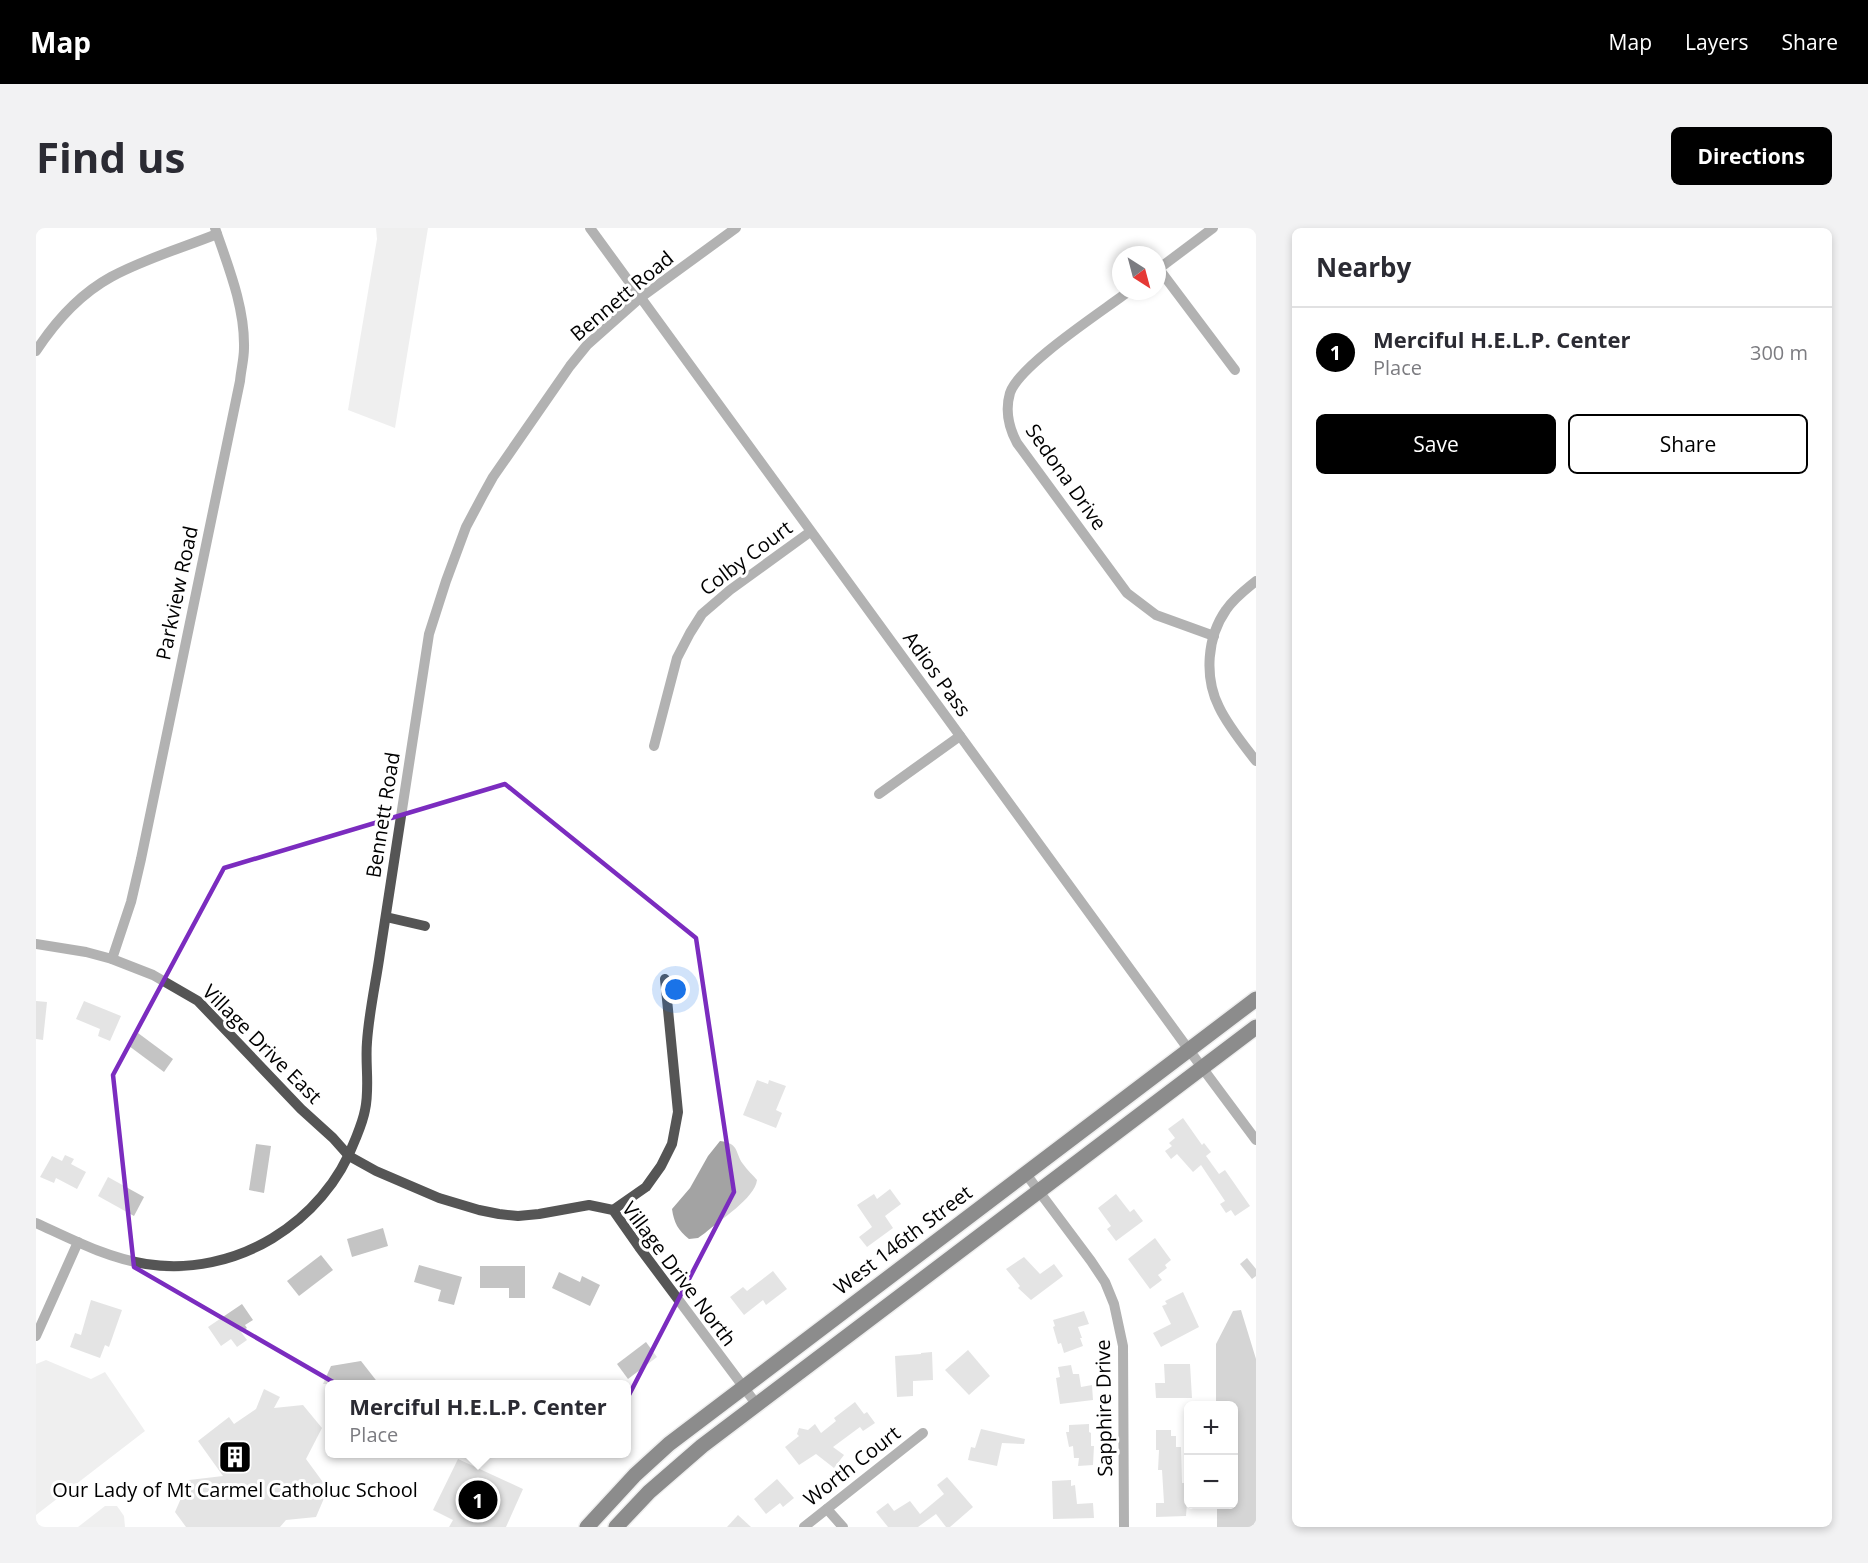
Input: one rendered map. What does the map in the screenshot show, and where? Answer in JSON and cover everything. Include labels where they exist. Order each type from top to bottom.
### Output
[{"type":"main road","name":"West 146th Street","points":[[588,1527],[635,1475],[660,1452],[1256,999]]},
{"type":"main road","points":[[616,1527],[660,1481],[684,1461],[1256,1027]]},
{"type":"street","name":"Adios Pass","points":[[590,228],[1256,1140]]},
{"type":"street","name":"Bennett Road","points":[[36,1223],[125,1260],[155,1265],[202,1265],[231,1258],[268,1242],[300,1219],[333,1182],[349,1156],[366,1108],[368,1029],[429,634],[466,527],[493,477],[587,345],[640,298],[736,228]]},
{"type":"street","points":[[1166,263],[1213,228]]},
{"type":"street","points":[[36,351],[60,319],[109,278],[216,231]]},
{"type":"street","name":"Parkview Road","points":[[112,959],[141,859],[240,381],[244,348],[242,317],[231,274],[216,231]]},
{"type":"street","points":[[1166,279],[1235,370]]},
{"type":"street","name":"Sedona Drive","points":[[1117,300],[1026,370],[1010,393],[1009,424],[1017,443],[1127,593],[1156,615],[1168,621],[1214,636]]},
{"type":"street","name":"Colby Court","points":[[654,746],[677,658],[702,614],[730,590],[810,532]]},
{"type":"street","points":[[1256,581],[1241,592],[1225,611],[1214,636],[1209,661],[1214,694],[1224,716],[1256,761]]},
{"type":"street","points":[[879,794],[960,736]]},
{"type":"street","points":[[386,917],[425,926]]},
{"type":"street","name":"Village Drive East","points":[[36,945],[86,952],[112,959],[153,975],[198,1001],[300,1109],[333,1138],[349,1156]]},
{"type":"street","points":[[613,1210],[646,1187],[662,1166],[672,1144],[678,1112],[665,979]]},
{"type":"street","name":"Village Drive North","points":[[349,1156],[376,1171],[429,1194],[489,1212],[518,1216],[589,1205],[613,1210],[757,1405]]},
{"type":"street","name":"Sapphire Drive","points":[[1026,1174],[1105,1282],[1120,1324],[1123,1346],[1124,1527]]},
{"type":"street","points":[[36,1336],[78,1242]]},
{"type":"street","name":"Worth Court","points":[[804,1527],[923,1433]]},
{"type":"street","points":[[827,1509],[843,1527]]},
{"type":"highlighted area","points":[[505,784],[696,938],[734,1192],[601,1449],[404,1423],[134,1267],[113,1075],[224,868]]},
{"type":"shaded area","points":[[376,228],[428,228],[395,428],[348,410],[377,239]]},
{"type":"shaded area","points":[[720,1141],[734,1146],[743,1164],[757,1180],[755,1187],[744,1201],[698,1238],[689,1239],[677,1226],[672,1209],[690,1188],[708,1156]]},
{"type":"shaded area","points":[[1247,1258],[1256,1269],[1256,1276],[1252,1279],[1240,1264]]},
{"type":"shaded area","points":[[1241,1310],[1256,1359],[1256,1527],[1217,1527],[1217,1509],[1238,1509],[1238,1401],[1216,1401],[1216,1344],[1233,1311]]},
{"type":"shaded area","points":[[46,1360],[91,1379],[105,1372],[145,1431],[36,1515],[36,1364]]},
{"type":"shaded area","points":[[105,1506],[117,1506],[124,1516],[125,1527],[78,1527]]},
{"type":"building","points":[[36,1001],[47,1002],[43,1040],[36,1039]]},
{"type":"building","points":[[84,1001],[121,1016],[110,1041],[98,1036],[100,1029],[76,1019]]},
{"type":"building","points":[[138,1033],[173,1059],[164,1072],[129,1046]]},
{"type":"building","points":[[757,1080],[768,1084],[769,1080],[786,1086],[776,1110],[782,1113],[776,1128],[743,1115]]},
{"type":"building","points":[[1183,1118],[1202,1145],[1204,1143],[1211,1152],[1206,1156],[1219,1174],[1225,1170],[1250,1206],[1235,1216],[1231,1210],[1226,1213],[1220,1204],[1225,1201],[1201,1165],[1193,1172],[1177,1154],[1171,1159],[1165,1151],[1172,1146],[1169,1143],[1175,1138],[1168,1129]]},
{"type":"building","points":[[256,1144],[271,1146],[264,1193],[249,1190]]},
{"type":"building","points":[[65,1155],[74,1159],[71,1164],[86,1172],[77,1189],[56,1178],[54,1183],[40,1177],[52,1156],[62,1161]]},
{"type":"building","points":[[108,1177],[144,1197],[134,1216],[98,1196]]},
{"type":"building","points":[[890,1189],[901,1204],[885,1216],[893,1228],[867,1247],[859,1237],[872,1227],[857,1205],[874,1194],[877,1199]]},
{"type":"building","points":[[1116,1194],[1130,1212],[1134,1209],[1143,1221],[1116,1241],[1107,1229],[1111,1226],[1098,1208]]},
{"type":"building","points":[[383,1228],[388,1246],[352,1257],[347,1239]]},
{"type":"building","points":[[1155,1238],[1171,1260],[1165,1265],[1167,1268],[1158,1275],[1162,1280],[1150,1289],[1128,1259]]},
{"type":"building","points":[[321,1255],[333,1270],[299,1296],[287,1281]]},
{"type":"building","points":[[1024,1257],[1040,1274],[1054,1264],[1063,1276],[1031,1300],[1018,1288],[1020,1286],[1006,1269]]},
{"type":"building","points":[[419,1265],[462,1277],[454,1305],[438,1301],[441,1290],[414,1282]]},
{"type":"building","points":[[480,1266],[525,1266],[525,1298],[509,1298],[509,1288],[480,1288]]},
{"type":"building","points":[[773,1271],[787,1289],[766,1305],[763,1300],[744,1315],[730,1297],[743,1287],[747,1291]]},
{"type":"building","points":[[559,1272],[580,1282],[582,1276],[600,1285],[590,1306],[552,1288]]},
{"type":"building","points":[[1183,1292],[1199,1327],[1161,1347],[1153,1333],[1171,1324],[1162,1306],[1167,1304],[1165,1301]]},
{"type":"building","points":[[91,1300],[122,1310],[109,1347],[105,1345],[100,1358],[70,1347],[75,1333],[81,1335]]},
{"type":"building","points":[[242,1304],[253,1320],[245,1325],[247,1328],[241,1332],[247,1340],[237,1347],[231,1339],[221,1346],[208,1327]]},
{"type":"building","points":[[1084,1311],[1089,1324],[1078,1327],[1083,1346],[1064,1353],[1061,1343],[1058,1344],[1053,1320]]},
{"type":"building","points":[[646,1342],[657,1357],[628,1379],[617,1364]]},
{"type":"building","points":[[968,1350],[990,1376],[969,1395],[945,1370]]},
{"type":"building","points":[[932,1352],[933,1380],[913,1381],[913,1396],[897,1397],[895,1356]]},
{"type":"building","points":[[361,1361],[376,1380],[325,1380],[323,1384],[331,1366]]},
{"type":"building","points":[[1164,1364],[1190,1364],[1192,1398],[1156,1398],[1155,1383],[1165,1383]]},
{"type":"building","points":[[1071,1365],[1073,1374],[1079,1374],[1081,1387],[1092,1385],[1093,1400],[1060,1404],[1056,1378],[1060,1377],[1058,1367]]},
{"type":"building","name":"Our Lady of Mt Carmel Catholuc School","points":[[264,1389],[280,1397],[274,1408],[303,1405],[322,1428],[306,1459],[328,1489],[316,1517],[286,1520],[280,1527],[186,1527],[175,1512],[189,1480],[223,1476],[198,1441],[229,1417],[234,1424],[256,1409]]},
{"type":"building","points":[[855,1402],[875,1423],[863,1431],[860,1427],[833,1447],[844,1455],[834,1468],[816,1454],[799,1465],[785,1447],[799,1436],[797,1434],[799,1428],[808,1430],[815,1424],[821,1433],[836,1421],[834,1418]]},
{"type":"building","points":[[1089,1424],[1091,1446],[1094,1446],[1093,1465],[1078,1466],[1079,1458],[1074,1458],[1073,1446],[1069,1447],[1066,1432],[1069,1432],[1069,1425]]},
{"type":"building","points":[[981,1429],[1025,1439],[1024,1444],[1002,1443],[997,1466],[968,1460],[971,1447],[975,1448]]},
{"type":"building","points":[[1156,1430],[1171,1430],[1171,1436],[1176,1436],[1176,1447],[1181,1447],[1186,1516],[1156,1517],[1156,1503],[1164,1503],[1162,1470],[1158,1470],[1159,1450],[1156,1450]]},
{"type":"building","points":[[458,1459],[523,1489],[506,1527],[449,1527],[453,1520],[433,1510]]},
{"type":"building","points":[[947,1477],[973,1507],[950,1527],[946,1527],[936,1514],[918,1527],[888,1527],[876,1512],[888,1503],[894,1511],[910,1501],[920,1514],[944,1494],[937,1485]]},
{"type":"building","points":[[777,1479],[794,1498],[783,1507],[780,1503],[766,1514],[754,1499]]},
{"type":"building","points":[[1071,1480],[1071,1486],[1075,1485],[1077,1504],[1093,1503],[1094,1518],[1053,1519],[1052,1481]]},
{"type":"building","points":[[738,1515],[751,1527],[727,1527]]},
{"type":"place","name":"Our Lady of Mt Carmel Catholuc School","points":[[235,1457]]},
{"type":"place","name":"Merciful H.E.L.P. Center","points":[[478,1500]]}]
